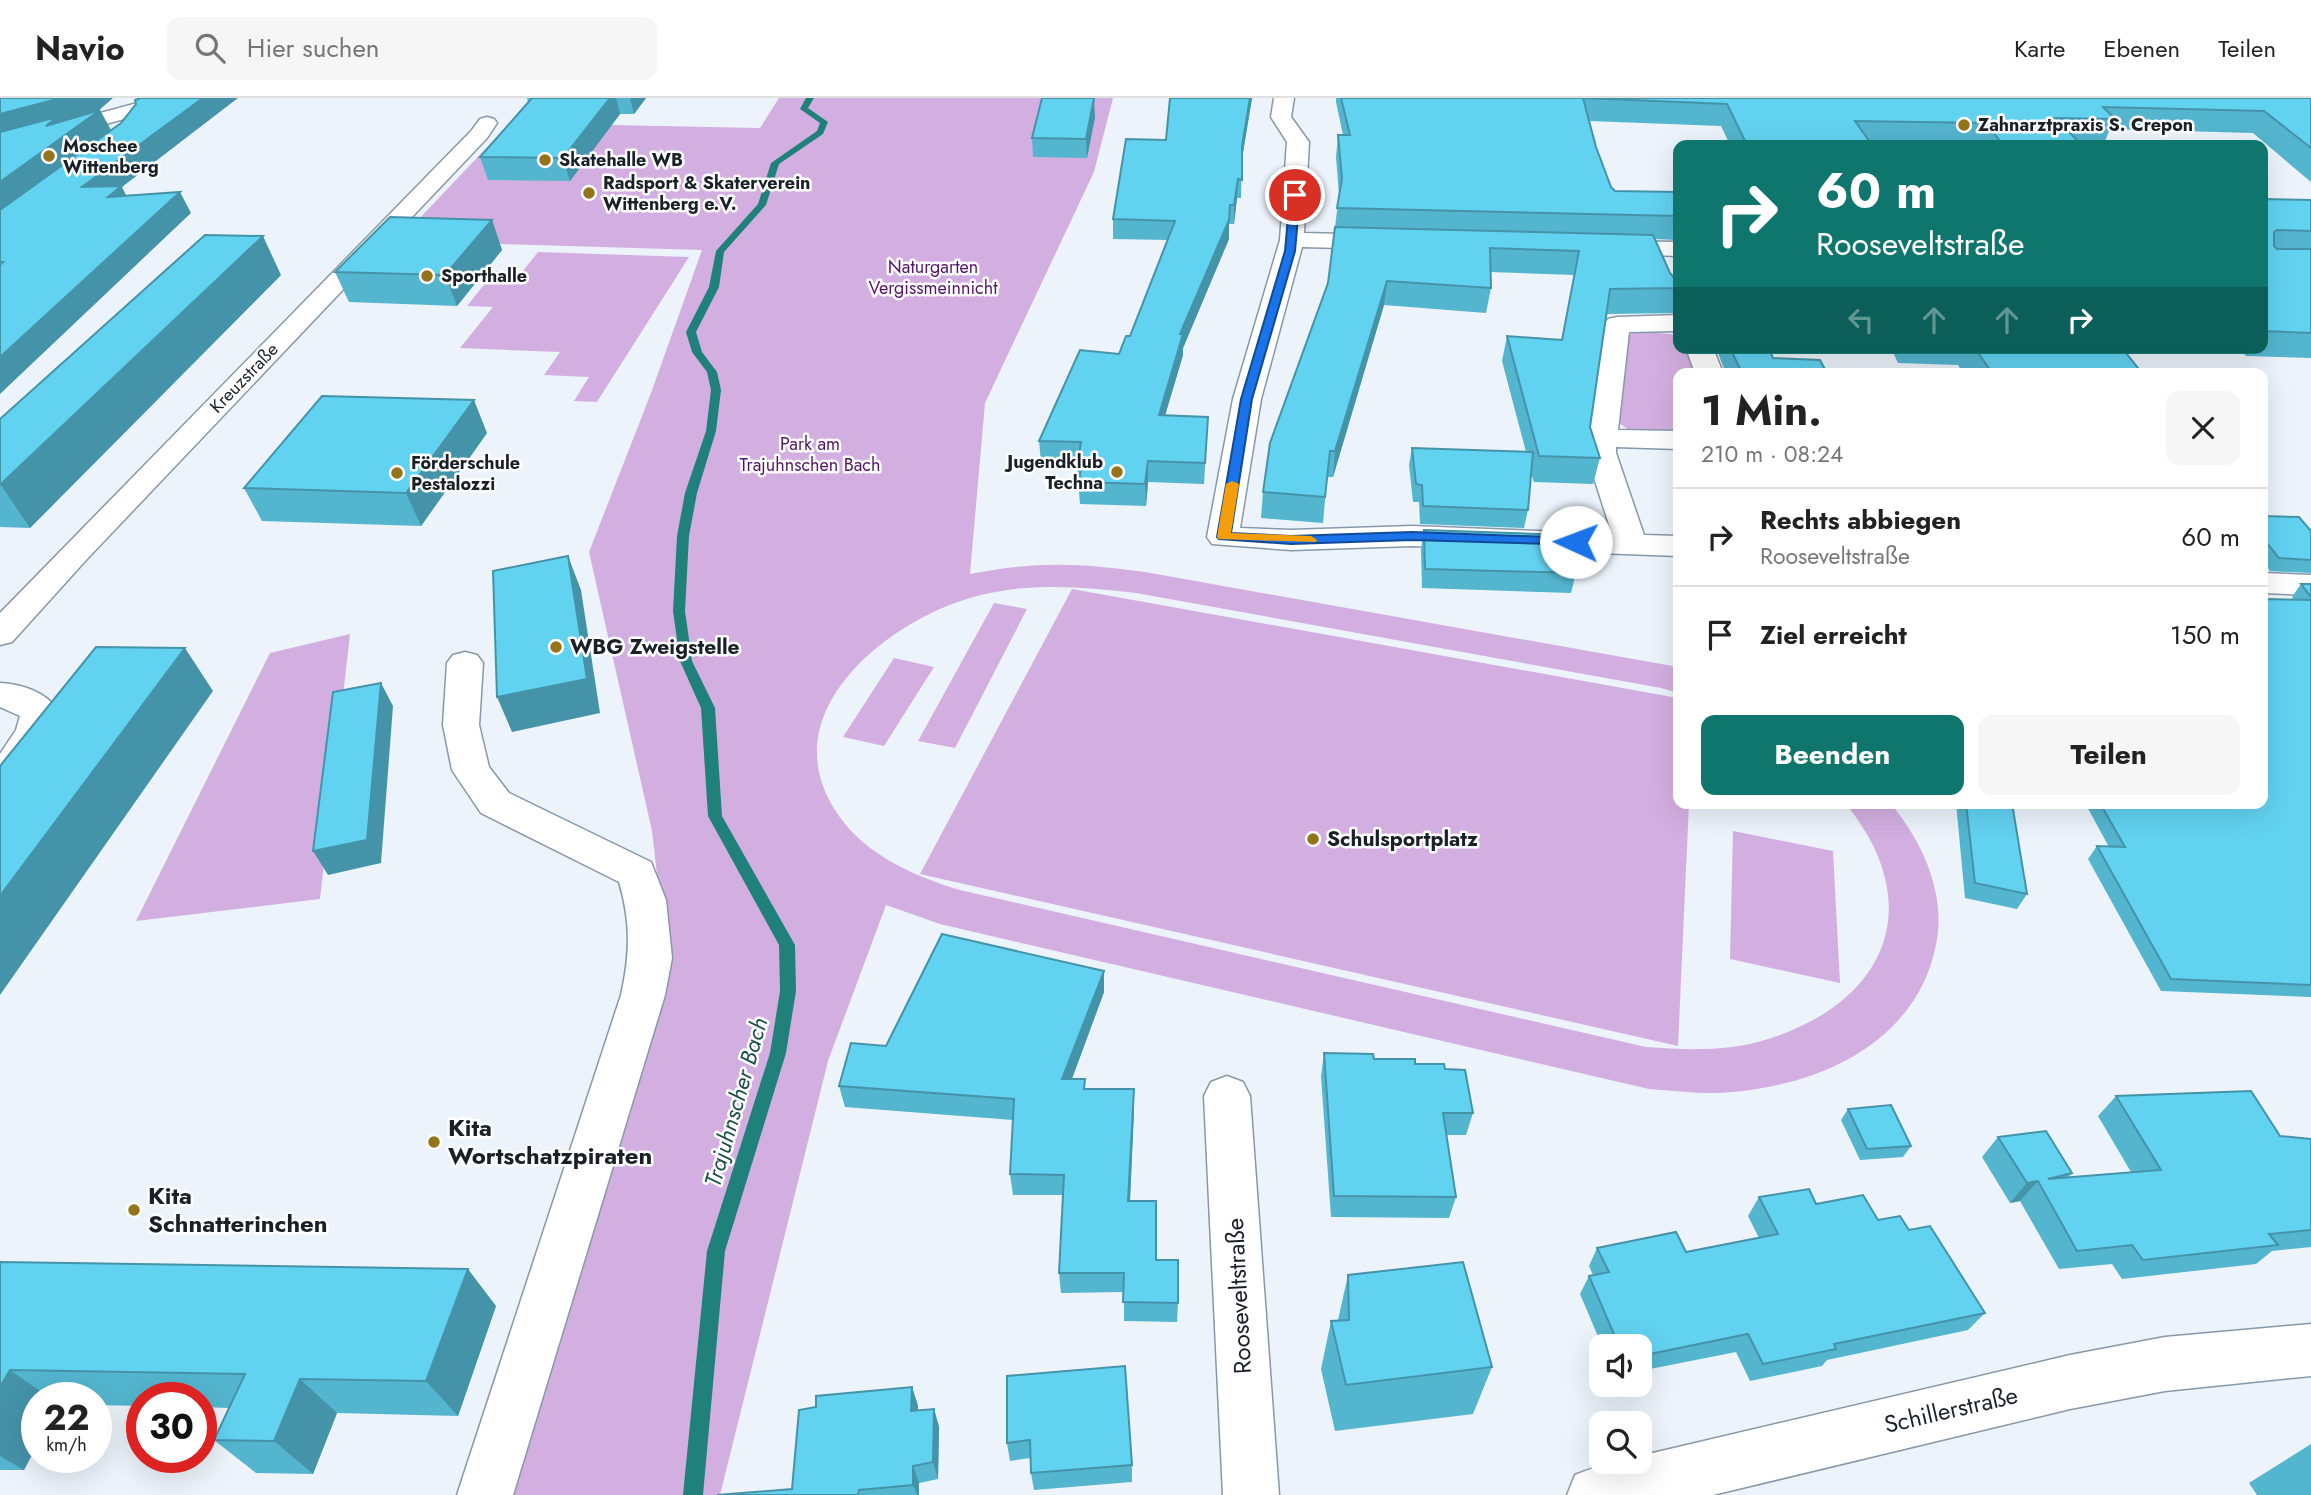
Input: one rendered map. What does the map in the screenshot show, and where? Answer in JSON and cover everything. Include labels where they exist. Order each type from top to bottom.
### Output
[{"type":"street","points":[[2,145],[179,98]]},
{"type":"street","points":[[1284,98],[1281,117],[1298,142],[1293,240],[1247,399],[1223,537],[1291,540],[1412,536],[1673,546]]},
{"type":"street","points":[[122,136],[134,123],[125,113]]},
{"type":"street","name":"Kreuzstraße","points":[[0,634],[480,134],[487,123]]},
{"type":"street","points":[[1293,240],[1415,243]]},
{"type":"street","points":[[1578,247],[1669,257]]},
{"type":"street","points":[[1631,544],[1601,453],[1617,325],[1673,323]]},
{"type":"street","points":[[1604,438],[1673,440]]},
{"type":"street","points":[[2268,583],[2311,585]]},
{"type":"street","points":[[465,663],[461,725],[471,770],[495,803],[636,873],[645,900],[651,958],[643,995],[485,1495]]},
{"type":"street","points":[[0,695],[14,696],[40,711],[34,732],[0,783]]},
{"type":"street","name":"Rooseveltstraße","points":[[1227,1097],[1251,1495]]},
{"type":"street","name":"Schillerstraße","points":[[1595,1495],[2070,1382],[2177,1363],[2311,1350]]},
{"type":"green space","name":"Park am Trajuhnschen Bach","points":[[779,98],[1113,98],[1094,172],[985,403],[970,574],[1037,565],[1145,572],[1673,666],[1673,692],[1136,593],[1064,587],[993,592],[947,606],[884,642],[857,667],[835,694],[821,724],[817,757],[825,790],[846,825],[870,848],[898,866],[960,890],[1646,1047],[1707,1049],[1753,1043],[1809,1022],[1842,1000],[1867,974],[1883,945],[1889,912],[1885,877],[1870,841],[1849,809],[1895,809],[1912,833],[1928,866],[1934,884],[1939,921],[1927,974],[1911,1004],[1890,1029],[1864,1050],[1801,1079],[1768,1087],[1722,1093],[1649,1089],[940,924],[886,905],[828,1061],[720,1495],[509,1495],[667,960],[652,831],[589,552],[651,393],[702,250],[398,241],[510,123],[760,128]]},
{"type":"green space","points":[[538,252],[689,257],[597,402],[574,401],[589,377],[544,375],[560,352],[460,348],[493,307],[467,306],[495,271],[522,272]]},
{"type":"green space","points":[[1638,331],[1673,334],[1673,354],[1693,354],[1699,368],[1673,368],[1673,436],[1635,434],[1616,421],[1624,337]]},
{"type":"green space","name":"Schulsportplatz","points":[[1072,589],[1673,697],[1673,809],[1689,809],[1678,1046],[920,874]]},
{"type":"green space","points":[[994,603],[1027,609],[955,748],[918,741]]},
{"type":"green space","points":[[350,634],[320,899],[136,921],[270,653]]},
{"type":"green space","points":[[894,658],[934,667],[884,746],[843,737]]},
{"type":"green space","points":[[1733,831],[1833,851],[1840,983],[1730,959]]},
{"type":"building","points":[[0,98],[61,98],[0,114]]},
{"type":"building","points":[[203,98],[82,187],[121,186],[108,197],[180,192],[0,357],[0,265],[3,262],[0,262],[0,210],[121,123],[136,104],[135,100]]},
{"type":"building","points":[[532,98],[610,98],[563,158],[480,157]]},
{"type":"building","points":[[1042,98],[1094,98],[1086,139],[1032,138]]},
{"type":"building","points":[[1170,98],[1250,98],[1242,146],[1242,180],[1238,179],[1234,205],[1230,205],[1229,220],[1180,334],[1183,334],[1159,415],[1208,417],[1205,463],[1148,461],[1145,484],[1079,482],[1081,468],[1077,468],[1081,442],[1039,441],[1080,350],[1119,354],[1126,336],[1130,336],[1175,221],[1113,219],[1126,139],[1166,140]]},
{"type":"building","points":[[1341,98],[1583,98],[1596,147],[1611,187],[1615,191],[1673,192],[1673,216],[1337,208],[1342,179],[1338,135],[1350,135]]},
{"type":"building","points":[[1583,98],[2311,98],[2311,148],[2264,111],[2103,107],[2115,119],[2055,118],[2077,140],[1999,140],[1986,123],[1855,121],[1868,140],[1745,140],[1727,104]]},
{"type":"building","points":[[100,110],[0,182],[0,132],[57,117],[46,126]]},
{"type":"building","points":[[2268,199],[2311,200],[2311,231],[2277,230],[2274,232],[2274,246],[2277,249],[2311,249],[2311,333],[2268,331]]},
{"type":"building","points":[[390,217],[492,220],[445,275],[335,272]]},
{"type":"building","points":[[1335,227],[1653,235],[1673,277],[1673,288],[1610,289],[1590,427],[1600,458],[1539,456],[1507,336],[1562,340],[1579,251],[1490,248],[1491,288],[1387,281],[1335,451],[1330,451],[1325,497],[1263,492],[1270,443],[1328,283]]},
{"type":"building","points":[[205,235],[263,236],[0,485],[0,419]]},
{"type":"building","points":[[1733,354],[1771,354],[1773,358],[1820,360],[1824,368],[1740,368]]},
{"type":"building","points":[[1979,354],[2127,354],[2138,368],[1989,368]]},
{"type":"building","points":[[322,396],[474,400],[406,493],[244,488]]},
{"type":"building","points":[[1412,448],[1533,452],[1528,510],[1423,506],[1422,485],[1416,484]]},
{"type":"building","points":[[2268,516],[2299,517],[2311,531],[2311,560],[2279,558],[2268,544]]},
{"type":"building","points":[[1424,530],[1566,535],[1576,573],[1425,569]]},
{"type":"building","points":[[568,556],[587,679],[497,697],[493,571]]},
{"type":"building","points":[[2301,584],[2311,584],[2311,597]]},
{"type":"building","points":[[2268,599],[2311,600],[2311,985],[2171,979],[2097,846],[2125,847],[2103,809],[2268,809]]},
{"type":"building","points":[[96,647],[185,648],[0,896],[0,766]]},
{"type":"building","points":[[381,683],[367,840],[313,851],[333,692]]},
{"type":"building","points":[[1967,809],[2013,809],[2027,894],[1975,883]]},
{"type":"building","points":[[942,934],[1104,971],[1062,1079],[1085,1079],[1084,1089],[1134,1089],[1128,1201],[1156,1201],[1156,1260],[1178,1260],[1178,1303],[1123,1302],[1124,1273],[1059,1273],[1064,1175],[1010,1174],[1014,1099],[839,1086],[851,1043],[886,1046]]},
{"type":"building","points":[[1324,1053],[1373,1054],[1374,1059],[1415,1059],[1415,1064],[1444,1064],[1445,1069],[1465,1070],[1473,1113],[1443,1113],[1456,1197],[1334,1196]]},
{"type":"building","points":[[2251,1091],[2280,1136],[2311,1139],[2311,1230],[2269,1234],[2278,1245],[2143,1260],[2132,1245],[2077,1251],[2038,1181],[2027,1183],[1998,1137],[2046,1131],[2072,1173],[2048,1179],[2161,1170],[2116,1096]]},
{"type":"building","points":[[1891,1105],[1911,1146],[1867,1149],[1848,1109]]},
{"type":"building","points":[[1809,1189],[1816,1204],[1863,1195],[1878,1220],[1900,1216],[1909,1230],[1930,1226],[1985,1313],[1834,1344],[1836,1349],[1763,1364],[1748,1334],[1652,1354],[1652,1334],[1614,1334],[1589,1276],[1609,1272],[1597,1248],[1676,1232],[1686,1252],[1778,1234],[1759,1197]]},
{"type":"building","points":[[0,1262],[468,1269],[426,1381],[300,1379],[274,1441],[217,1440],[217,1434],[245,1374],[10,1370],[0,1387]]},
{"type":"building","points":[[1463,1262],[1492,1367],[1346,1385],[1331,1321],[1349,1320],[1348,1275]]},
{"type":"building","points":[[1125,1366],[1132,1465],[1031,1473],[1030,1440],[1007,1443],[1007,1376]]},
{"type":"building","points":[[912,1387],[911,1411],[934,1409],[933,1462],[913,1466],[913,1485],[859,1490],[858,1495],[717,1495],[792,1489],[799,1410],[816,1407],[816,1396]]},
{"type":"waterway","name":"Trajuhnscher Bach","points":[[693,1495],[716,1251],[778,1053],[788,991],[787,945],[715,816],[708,708],[686,661],[679,611],[683,536],[691,493],[711,431],[716,390],[712,372],[697,352],[691,332],[714,287],[720,251],[762,205],[775,163],[820,132],[824,122],[804,109],[810,98]]},
{"type":"slow traffic","points":[[1232,484],[1223,537],[1311,540]]},
{"type":"place","name":"Zahnarztpraxis S. Crepon","points":[[1964,125]]},
{"type":"place","name":"Moschee Wittenberg","points":[[49,156]]},
{"type":"place","name":"Skatehalle WB","points":[[545,160]]},
{"type":"place","name":"Radsport & Skaterverein Wittenberg e.V.","points":[[589,193]]},
{"type":"place","name":"Sporthalle","points":[[427,276]]},
{"type":"place","name":"Jugendklub Techna","points":[[1117,472]]},
{"type":"place","name":"Förderschule Pestalozzi","points":[[397,473]]},
{"type":"place","name":"WBG Zweigstelle","points":[[556,647]]},
{"type":"place","name":"Schulsportplatz","points":[[1313,839]]},
{"type":"place","name":"Kita Wortschatzpiraten","points":[[434,1142]]},
{"type":"place","name":"Kita Schnatterinchen","points":[[134,1210]]},
{"type":"route","points":[[1295,195],[1293,240],[1247,399],[1223,537],[1291,540],[1412,536],[1576,542]]},
{"type":"park label","name":"Naturgarten Vergissmeinnicht","points":[[933,277]]}]
